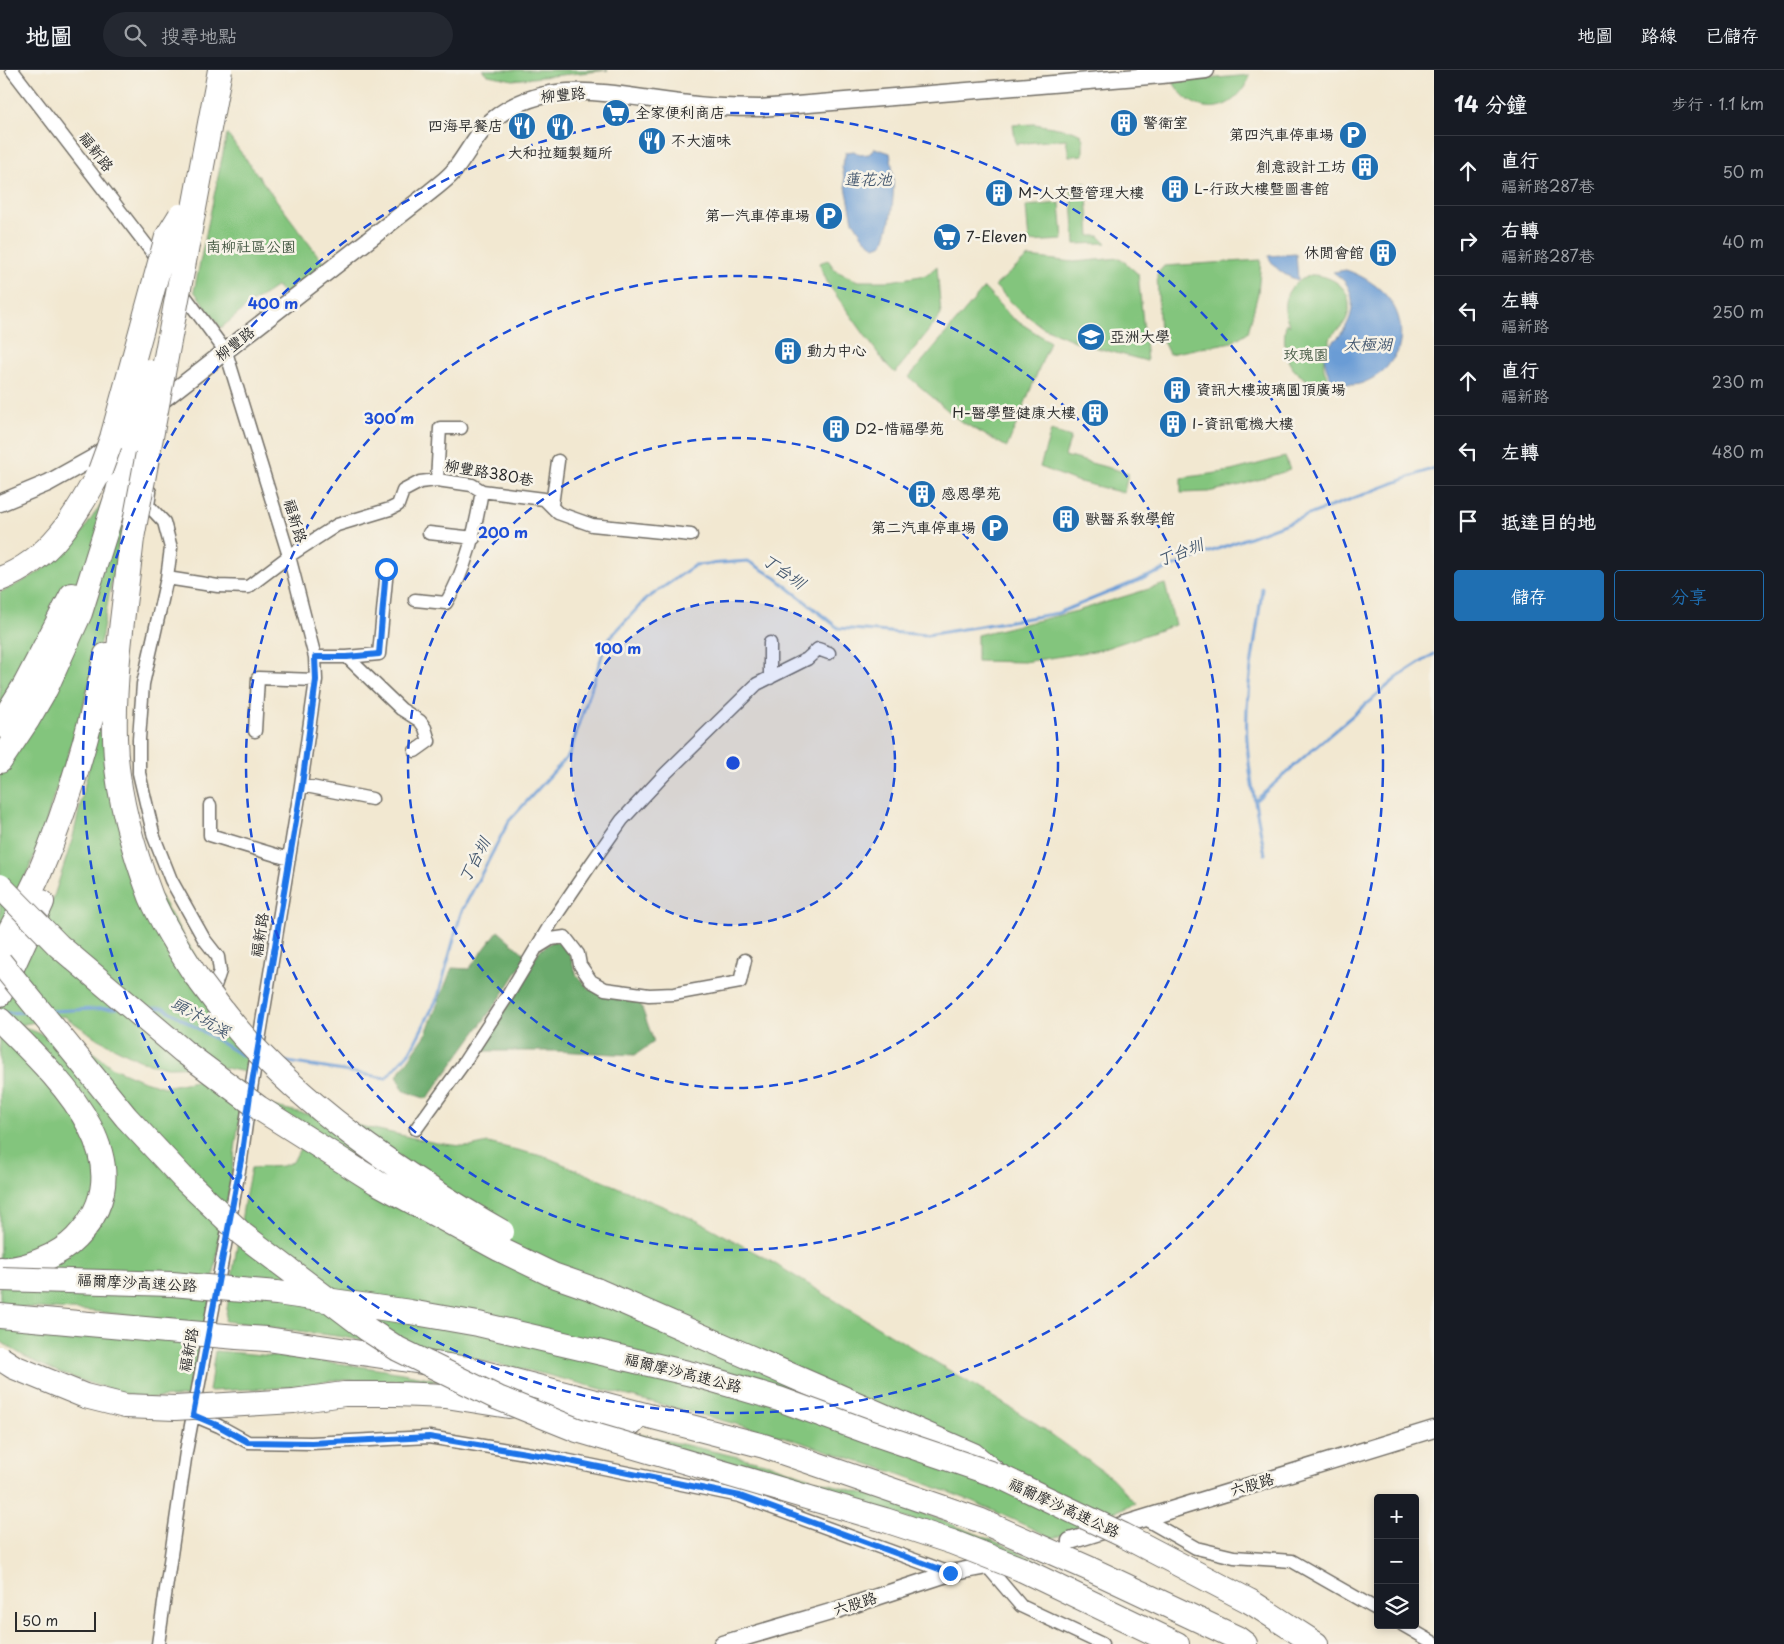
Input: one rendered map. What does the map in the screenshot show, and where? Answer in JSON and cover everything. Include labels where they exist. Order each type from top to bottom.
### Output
[{"type":"highway","points":[[0,761],[28,719],[64,651],[80,613],[104,533],[118,495],[180,216],[209,70]]},
{"type":"highway","points":[[0,994],[43,900],[62,848],[78,793],[89,729],[132,538],[220,70]]},
{"type":"highway","points":[[0,579],[32,560],[64,531],[100,471],[112,438],[167,237],[180,216]]},
{"type":"highway","points":[[0,725],[25,685],[104,533]]},
{"type":"highway","points":[[132,538],[116,682],[115,739],[122,796],[133,844],[152,898],[168,931],[196,976],[247,1041],[284,1077],[343,1127],[409,1175],[461,1209],[576,1273],[596,1290]]},
{"type":"highway","points":[[0,948],[45,859],[89,729]]},
{"type":"highway","points":[[0,886],[74,958],[182,1051],[259,1108],[376,1182],[553,1275],[596,1290],[974,1455],[998,1476]]},
{"type":"highway","points":[[0,962],[126,1117],[182,1177],[242,1234],[367,1329],[398,1349],[498,1398],[577,1430],[885,1520],[952,1542],[1021,1569],[1177,1644]]},
{"type":"highway","points":[[0,1020],[52,1072],[85,1118],[95,1136],[101,1158],[103,1185],[92,1218],[69,1245],[47,1258],[8,1270],[0,1269]]},
{"type":"highway","name":"福爾摩沙高速公路","points":[[0,1279],[172,1284],[278,1292],[478,1324],[696,1375],[779,1399],[998,1476],[1123,1535],[1251,1602],[1316,1644]]},
{"type":"highway","points":[[0,1316],[267,1339],[469,1369],[682,1424],[764,1446],[979,1520],[1099,1573],[1237,1638],[1245,1644]]},
{"type":"highway","points":[[0,1358],[14,1367],[85,1396],[126,1406],[176,1408],[294,1401],[344,1394],[446,1396],[618,1423],[682,1424]]},
{"type":"street","name":"福新路","points":[[12,70],[197,310],[226,352],[289,556],[315,657],[316,680],[302,785],[241,1160],[193,1415],[158,1644]]},
{"type":"street","name":"柳豐路","points":[[0,503],[48,483],[93,458],[164,398],[226,352],[430,192],[452,173],[480,134],[494,119],[525,100],[549,93],[598,92],[724,108],[760,108],[1206,70]]},
{"type":"street","points":[[164,398],[148,505],[164,522],[171,548],[167,578],[143,684],[139,739],[139,774],[154,837],[171,880],[204,938],[218,957],[220,971],[214,989],[222,1006],[258,1052]]},
{"type":"street","points":[[437,480],[440,428],[461,428]]},
{"type":"street","points":[[552,506],[558,460]]},
{"type":"street","name":"柳豐路380巷","points":[[167,578],[218,586],[248,587],[289,556],[337,525],[390,510],[398,505],[403,490],[420,482],[437,480],[472,485],[482,491],[544,499],[558,513],[592,525],[690,535]]},
{"type":"street","points":[[415,600],[446,603],[454,589],[474,538],[482,491]]},
{"type":"street","points":[[429,533],[474,538]]},
{"type":"street","points":[[315,657],[379,654],[386,569]]},
{"type":"street","points":[[770,643],[770,678]]},
{"type":"street","points":[[416,1128],[464,1064],[585,872],[622,820],[665,774],[757,684],[807,659],[818,649],[829,653]]},
{"type":"street","points":[[347,657],[400,709],[420,721],[425,728],[429,740],[415,751]]},
{"type":"street","points":[[255,731],[258,678],[316,680]]},
{"type":"street","points":[[302,785],[372,799]]},
{"type":"street","points":[[210,805],[210,835],[289,859]]},
{"type":"street","points":[[537,947],[551,939],[565,936],[578,954],[580,965],[591,981],[605,989],[649,995],[674,994],[740,982],[745,960]]},
{"type":"street","points":[[193,1415],[219,1426],[248,1442],[312,1443],[429,1437],[550,1457],[702,1488],[740,1496],[950,1573]]},
{"type":"street","name":"六股路","points":[[1070,1541],[1434,1429]]},
{"type":"street","points":[[1145,1519],[1196,1548],[1234,1557],[1292,1561],[1374,1608]]},
{"type":"street","points":[[987,1566],[1021,1606],[1102,1644]]},
{"type":"street","name":"六股路","points":[[722,1644],[834,1611],[950,1573],[987,1566]]},
{"type":"street","points":[[1410,1629],[1434,1643]]},
{"type":"green space","points":[[482,70],[608,70],[513,80],[488,75]]},
{"type":"green space","points":[[1250,75],[1244,88],[1235,98],[1225,105],[1214,107],[1203,107],[1192,102],[1182,94],[1173,82]]},
{"type":"green space","points":[[1035,124],[1075,131],[1081,134],[1083,155],[1069,156],[1066,139],[1016,144],[1013,125]]},
{"type":"green space","name":"南柳社區公園","points":[[227,134],[325,265],[287,297],[277,286],[250,304],[221,328],[194,291]]},
{"type":"green space","points":[[1086,183],[1090,236],[1099,236],[1106,243],[1075,244],[1071,184]]},
{"type":"green space","points":[[1060,203],[1063,240],[1029,242],[1026,206]]},
{"type":"green space","points":[[1028,257],[1074,262],[1120,258],[1138,274],[1147,361],[1082,344],[1042,327],[1017,308],[995,286]]},
{"type":"green space","points":[[828,260],[836,271],[858,281],[890,281],[927,275],[937,266],[941,315],[895,373],[885,363],[828,284],[819,263]]},
{"type":"green space","points":[[1261,260],[1258,293],[1248,332],[1232,342],[1169,354],[1160,335],[1157,274],[1164,266]]},
{"type":"green space","name":"玫瑰園","points":[[1311,275],[1335,281],[1346,292],[1348,299],[1349,308],[1346,320],[1332,335],[1325,356],[1324,369],[1332,382],[1330,389],[1306,379],[1298,373],[1291,366],[1285,348],[1286,323],[1290,326],[1285,309],[1287,295],[1296,283]]},
{"type":"green space","points":[[984,288],[1011,317],[1050,342],[1007,447],[960,421],[909,377]]},
{"type":"green space","points":[[158,418],[118,557],[102,635],[77,729],[52,801],[41,841],[0,933],[0,592],[36,574],[54,561],[79,537]]},
{"type":"green space","points":[[1051,431],[1071,437],[1065,456],[1128,473],[1124,493],[1076,481],[1040,467]]},
{"type":"green space","points":[[1285,457],[1290,470],[1241,485],[1208,492],[1181,493],[1181,478],[1231,471]]},
{"type":"green space","points":[[1165,584],[1175,625],[1100,650],[1024,662],[977,661],[977,635],[1077,611]]},
{"type":"green space","points":[[109,678],[126,839],[251,1050],[250,1073],[215,1066],[168,1067],[143,1062],[98,1039],[64,1016],[20,1025],[48,1037],[85,1046],[113,1068],[164,1087],[211,1078],[246,1083],[208,1314],[190,1396],[147,1398],[121,1393],[51,1369],[0,1341],[0,1326],[134,1316],[89,1311],[0,1306],[0,1009],[37,941],[53,899],[73,837]]},
{"type":"green space","points":[[498,931],[527,956],[505,991],[427,1099],[404,1091],[397,1076],[425,1036],[452,968],[469,969]]},
{"type":"green space","points":[[553,941],[566,944],[577,976],[590,989],[638,997],[654,1042],[635,1055],[555,1051],[480,1051],[539,951]]},
{"type":"green space","points":[[267,1105],[436,1143],[470,1147],[488,1143],[546,1157],[698,1221],[767,1259],[1037,1424],[1112,1478],[1135,1503],[1074,1531],[1053,1538],[972,1501],[902,1475],[788,1438],[713,1418],[544,1374],[477,1360],[336,1336],[225,1321],[251,1168],[282,1166],[293,1162],[309,1131]]},
{"type":"green space","points":[[215,1351],[330,1362],[444,1381],[338,1380],[278,1388],[209,1391]]},
{"type":"green space","points":[[634,1433],[773,1465],[819,1481],[892,1501],[1007,1546],[1057,1570],[912,1520],[626,1438]]},
{"type":"water","name":"蓮花池","points":[[875,148],[890,153],[893,199],[890,222],[883,244],[875,247],[864,238],[853,221],[842,167],[846,152],[854,151],[860,155],[869,154]]},
{"type":"water","points":[[1296,254],[1298,280],[1280,271],[1268,256]]},
{"type":"water","name":"太極湖","points":[[1346,270],[1371,282],[1390,300],[1400,323],[1401,337],[1398,351],[1387,367],[1372,379],[1354,385],[1334,380],[1329,376],[1324,359],[1327,348],[1344,330],[1352,310],[1349,289],[1345,282],[1333,272]]},
{"type":"waterway","name":"丁台圳","points":[[282,1061],[386,1078],[411,1050],[438,997],[461,913],[509,821],[569,755],[607,641],[645,600],[695,565],[748,561],[776,578],[838,628],[927,635],[1058,613],[1191,559],[1434,468]]},
{"type":"waterway","points":[[1262,588],[1247,702],[1247,740],[1254,797],[1265,854]]},
{"type":"waterway","points":[[1255,801],[1398,677],[1434,654]]},
{"type":"waterway","name":"頭汴坑溪","points":[[51,1011],[117,1008]]},
{"type":"waterway","name":"頭汴坑溪","points":[[148,1008],[164,1008],[241,1055],[248,1056]]},
{"type":"waterway","name":"頭汴坑溪","points":[[6,1013],[29,1012]]},
{"type":"place","name":"全家便利商店","points":[[616,113]]},
{"type":"place","name":"警衛室","points":[[1124,123]]},
{"type":"place","name":"四海早餐店","points":[[522,126]]},
{"type":"place","name":"大和拉麵製麵所","points":[[560,127]]},
{"type":"place","name":"第四汽車停車場","points":[[1353,135]]},
{"type":"place","name":"不大滷味","points":[[652,141]]},
{"type":"place","name":"創意設計工坊","points":[[1365,167]]},
{"type":"place","name":"L-行政大樓暨圖書館","points":[[1175,189]]},
{"type":"place","name":"M-人文暨管理大樓","points":[[999,193]]},
{"type":"place","name":"第一汽車停車場","points":[[829,216]]},
{"type":"place","name":"7-Eleven","points":[[947,237]]},
{"type":"place","name":"休閒會館","points":[[1383,253]]},
{"type":"place","name":"亞洲大學","points":[[1091,337]]},
{"type":"place","name":"動力中心","points":[[788,351]]},
{"type":"place","name":"資訊大樓玻璃圓頂廣場","points":[[1177,390]]},
{"type":"place","name":"H-醫學暨健康大樓","points":[[1095,413]]},
{"type":"place","name":"I-資訊電機大樓","points":[[1173,424]]},
{"type":"place","name":"D2-惜福學苑","points":[[836,429]]},
{"type":"place","name":"感恩學苑","points":[[922,494]]},
{"type":"place","name":"獸醫系教學館","points":[[1066,519]]},
{"type":"place","name":"第二汽車停車場","points":[[995,528]]},
{"type":"route","points":[[386,569],[379,654],[315,657],[316,680],[302,785],[250,1095],[241,1160],[193,1415],[219,1426],[248,1442],[312,1443],[429,1437],[550,1457],[740,1496],[950,1573]]}]
